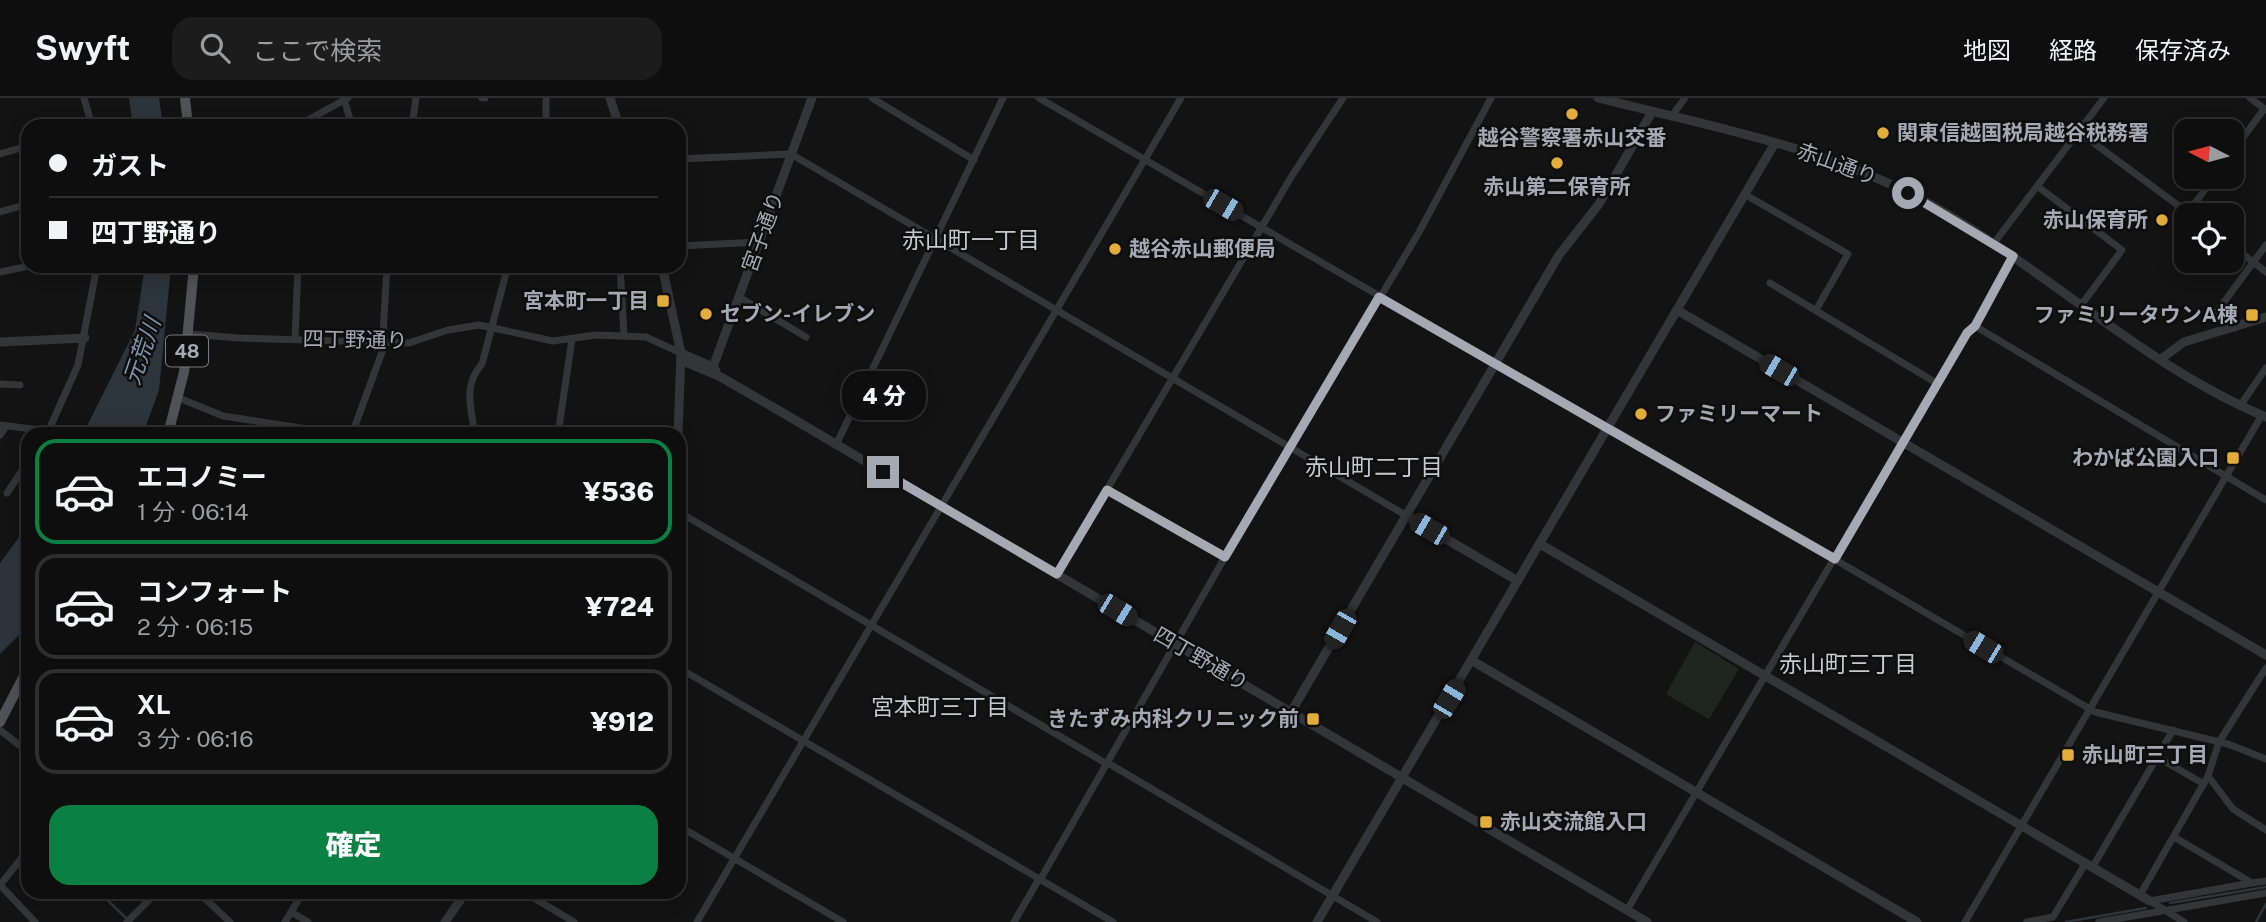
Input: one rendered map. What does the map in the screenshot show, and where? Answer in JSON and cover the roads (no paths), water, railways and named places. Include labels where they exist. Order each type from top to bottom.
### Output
[{"type":"main road","points":[[185,98],[187,119]]},
{"type":"main road","name":"48","points":[[170,427],[179,398],[190,334],[194,273]]},
{"type":"main road","points":[[0,722],[21,682]]},
{"type":"street","points":[[84,98],[90,119]]},
{"type":"street","points":[[413,119],[416,98]]},
{"type":"street","points":[[545,98],[546,119]]},
{"type":"street","points":[[610,98],[617,119]]},
{"type":"street","name":"宮子通り","points":[[713,367],[812,98]]},
{"type":"street","points":[[872,98],[974,160]]},
{"type":"street","points":[[836,445],[1003,98]]},
{"type":"street","points":[[1039,98],[2091,709],[2219,743],[2266,759]]},
{"type":"street","points":[[697,922],[1181,98]]},
{"type":"street","points":[[1057,574],[1262,228],[1343,98]]},
{"type":"street","points":[[1014,922],[1477,129],[1491,98]]},
{"type":"street","name":"赤山通り","points":[[1598,98],[1619,100],[1652,112],[1775,143],[1867,173],[1926,202],[1994,243],[2202,386],[2264,416]]},
{"type":"street","points":[[1671,117],[1685,98]]},
{"type":"street","points":[[1994,243],[2104,98]]},
{"type":"street","points":[[2244,137],[2265,109],[2250,98]]},
{"type":"street","points":[[310,119],[346,99],[350,119]]},
{"type":"street","points":[[1292,712],[1559,255],[1599,204],[1652,112]]},
{"type":"street","points":[[2079,132],[2175,203]]},
{"type":"street","points":[[1317,922],[1775,143]]},
{"type":"street","points":[[0,154],[21,148]]},
{"type":"street","points":[[686,159],[791,154],[1518,581]]},
{"type":"street","points":[[2037,186],[2122,250],[2081,304]]},
{"type":"street","points":[[1746,195],[1849,254],[1816,310]]},
{"type":"street","points":[[0,212],[21,206]]},
{"type":"street","points":[[686,246],[759,242]]},
{"type":"street","points":[[2235,328],[2216,313],[2266,245]]},
{"type":"street","points":[[2244,255],[2266,272]]},
{"type":"street","points":[[1627,910],[1767,677],[1967,333],[1975,326],[2013,256]]},
{"type":"street","points":[[0,272],[21,268]]},
{"type":"street","points":[[51,427],[78,365],[96,273]]},
{"type":"street","points":[[295,339],[298,273]]},
{"type":"street","points":[[354,427],[384,342],[387,273]]},
{"type":"street","points":[[472,427],[468,391],[472,375],[482,364],[506,273]]},
{"type":"street","points":[[620,273],[624,335]]},
{"type":"street","points":[[664,273],[681,353],[678,427]]},
{"type":"street","points":[[1770,283],[1938,384]]},
{"type":"street","points":[[739,297],[806,337]]},
{"type":"street","points":[[1677,310],[2266,654]]},
{"type":"street","points":[[2161,359],[2184,342],[2266,317]]},
{"type":"street","points":[[1975,326],[2266,500]]},
{"type":"street","name":"四丁野通り","points":[[190,334],[409,342],[448,330],[494,327],[553,341],[624,335],[659,341],[713,367],[719,376]]},
{"type":"street","points":[[0,342],[85,338]]},
{"type":"street","points":[[559,427],[572,339]]},
{"type":"street","name":"四丁野通り","points":[[681,353],[688,363],[719,376],[1647,922]]},
{"type":"street","points":[[2240,406],[2266,368]]},
{"type":"street","points":[[0,384],[20,385]]},
{"type":"street","points":[[179,398],[223,416],[294,427]]},
{"type":"street","points":[[1965,922],[2264,416]]},
{"type":"street","points":[[0,435],[3,426],[21,429]]},
{"type":"street","points":[[7,493],[21,472]]},
{"type":"street","points":[[1107,490],[1225,557]]},
{"type":"street","points":[[686,516],[1377,922]]},
{"type":"street","points":[[1540,544],[2184,922]]},
{"type":"street","points":[[1472,660],[1917,922]]},
{"type":"street","points":[[2140,895],[2204,784],[2219,743],[2266,668]]},
{"type":"street","points":[[686,672],[1112,922]]},
{"type":"street","points":[[0,730],[21,746]]},
{"type":"street","points":[[2026,922],[2053,918],[2173,730]]},
{"type":"street","points":[[2157,757],[2204,784]]},
{"type":"street","points":[[2208,776],[2233,809],[2266,830]]},
{"type":"street","points":[[686,830],[843,922]]},
{"type":"street","points":[[2174,837],[2251,883]]},
{"type":"street","points":[[21,859],[0,885],[35,922]]},
{"type":"street","points":[[2150,901],[2266,881]]},
{"type":"street","points":[[2099,922],[2266,893]]},
{"type":"street","points":[[127,922],[150,899]]},
{"type":"street","points":[[205,899],[230,922]]},
{"type":"street","points":[[285,922],[299,899]]},
{"type":"street","points":[[445,922],[461,899]]},
{"type":"street","points":[[535,899],[574,922]]},
{"type":"street","points":[[291,912],[308,922]]},
{"type":"water","points":[[129,98],[159,98],[162,119],[132,119]]},
{"type":"water","name":"元荒川","points":[[144,273],[170,273],[159,390],[146,427],[86,427],[135,330]]},
{"type":"water","points":[[21,534],[21,631],[0,654],[0,563]]},
{"type":"waterway","points":[[2170,903],[2266,887]]},
{"type":"waterway","points":[[106,899],[127,919]]},
{"type":"waterway","points":[[2256,922],[2266,904]]},
{"type":"waterway","points":[[2066,922],[2146,908]]},
{"type":"place","name":"越谷警察署赤山交番","points":[[1572,114]]},
{"type":"place","name":"関東信越国税局越谷税務署","points":[[1883,133]]},
{"type":"place","name":"赤山第二保育所","points":[[1557,163]]},
{"type":"place","name":"赤山保育所","points":[[2162,220]]},
{"type":"place","name":"越谷赤山郵便局","points":[[1115,249]]},
{"type":"place","name":"宮本町一丁目","points":[[663,301]]},
{"type":"place","name":"セブン-イレブン","points":[[706,314]]},
{"type":"place","name":"ファミリータウンA棟","points":[[2252,315]]},
{"type":"place","name":"ファミリーマート","points":[[1641,414]]},
{"type":"place","name":"わかば公園入口","points":[[2233,458]]},
{"type":"place","name":"きたずみ内科クリニック前","points":[[1313,719]]},
{"type":"place","name":"赤山町三丁目","points":[[2068,755]]},
{"type":"place","name":"赤山交流館入口","points":[[1486,822]]},
{"type":"district","name":"赤山町一丁目","points":[[971,240]]},
{"type":"district","name":"赤山町二丁目","points":[[1374,467]]},
{"type":"district","name":"赤山町三丁目","points":[[1848,664]]},
{"type":"district","name":"宮本町三丁目","points":[[940,707]]}]
